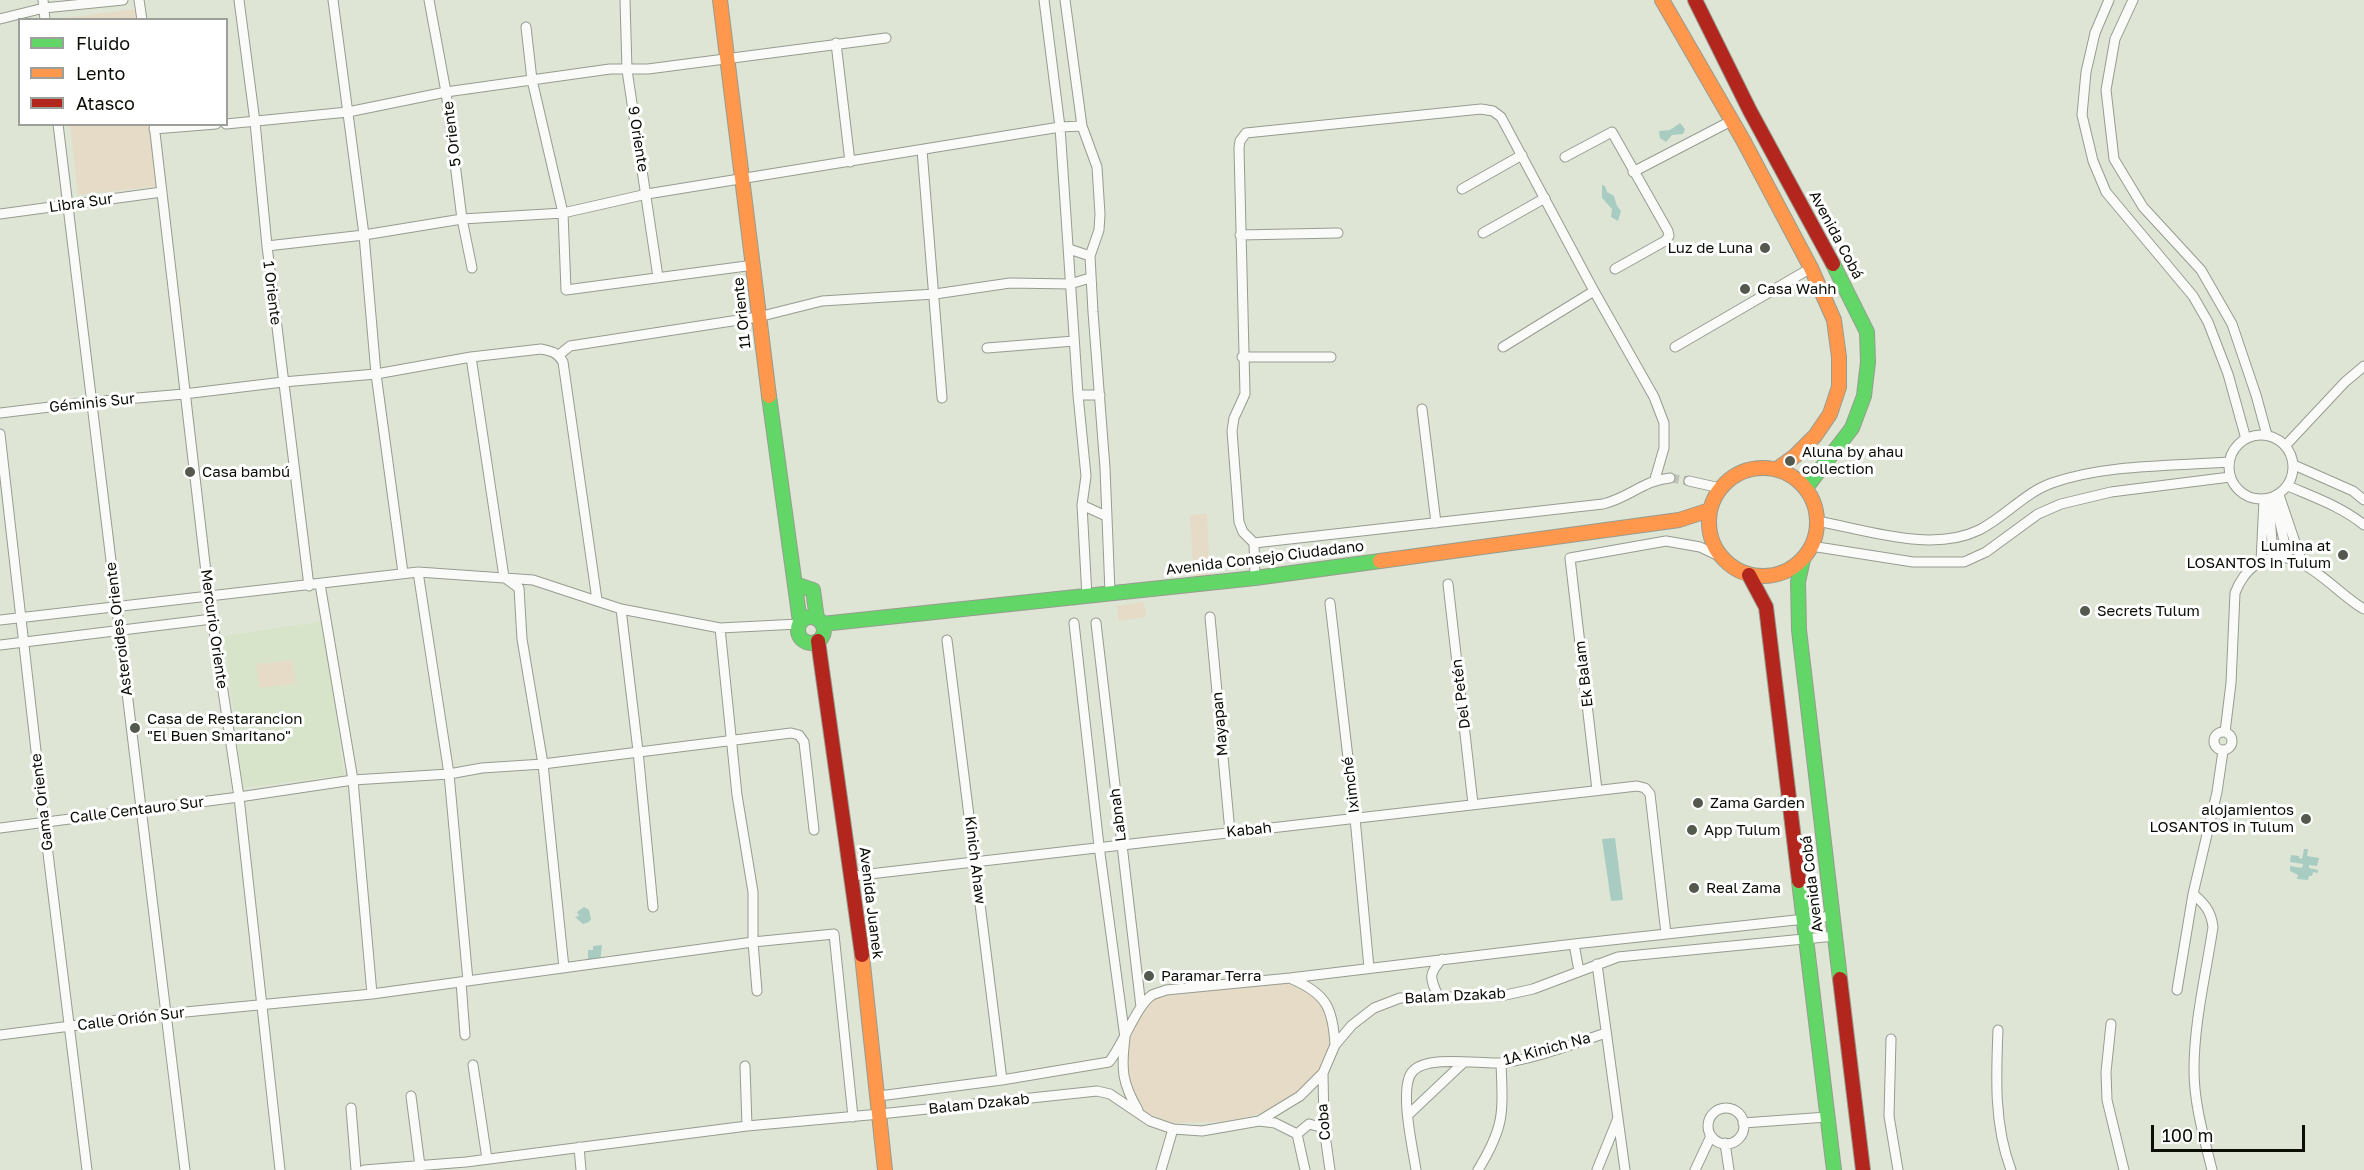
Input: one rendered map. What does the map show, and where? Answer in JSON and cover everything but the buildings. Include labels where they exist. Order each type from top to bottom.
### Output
[{"type":"street","points":[[0,19],[43,4],[123,0]]},
{"type":"street","points":[[139,0],[141,18]]},
{"type":"street","name":"1 Oriente","points":[[239,0],[309,586]]},
{"type":"street","points":[[333,0],[364,235],[376,374],[403,573]]},
{"type":"street","name":"5 Oriente","points":[[429,0],[446,92],[462,219],[472,268]]},
{"type":"street","name":"9 Oriente","points":[[625,0],[627,70],[658,277]]},
{"type":"street","name":"11 Oriente","points":[[720,0],[754,265],[758,317],[800,623]]},
{"type":"street","points":[[1044,0],[1060,127],[1078,395],[1086,476],[1082,505],[1087,597]]},
{"type":"street","points":[[1065,0],[1082,126],[1097,167],[1099,230],[1090,256],[1090,279],[1094,287],[1093,312],[1105,468],[1110,592]]},
{"type":"street","points":[[1662,0],[1811,268],[1834,320],[1839,357],[1839,387],[1830,414],[1815,436],[1796,456],[1777,469]]},
{"type":"street","name":"Avenida Cobá","points":[[1695,0],[1750,111],[1854,303],[1867,332],[1868,362],[1864,396],[1852,428],[1806,488]]},
{"type":"street","points":[[2109,0],[2095,33],[2086,72],[2082,115],[2093,161],[2106,192],[2193,296],[2208,321],[2228,374],[2246,439]]},
{"type":"street","points":[[2133,0],[2115,39],[2106,90],[2114,159],[2143,207],[2201,270],[2232,324],[2267,435]]},
{"type":"street","points":[[526,27],[532,80],[563,213],[566,290],[754,265]]},
{"type":"street","points":[[228,124],[348,112],[446,92],[610,69],[648,69],[886,38]]},
{"type":"street","points":[[836,43],[850,162]]},
{"type":"street","points":[[1255,578],[1254,543],[1243,532],[1239,522],[1232,431],[1234,418],[1245,394],[1242,357],[1239,148],[1240,141],[1246,133],[1481,109],[1493,111],[1501,117],[1594,291],[1654,397],[1664,423],[1664,448],[1655,479]]},
{"type":"street","points":[[1633,172],[1731,121]]},
{"type":"street","name":"Asteroides Oriente","points":[[58,126],[184,1170]]},
{"type":"street","points":[[154,127],[175,126]]},
{"type":"street","points":[[267,246],[364,235],[462,219],[563,213],[647,194],[1060,127],[1082,126]]},
{"type":"street","name":"Mercurio Oriente","points":[[154,127],[209,598],[239,797],[280,1170]]},
{"type":"street","points":[[1565,157],[1612,132],[1669,236],[1665,241],[1615,269]]},
{"type":"street","points":[[921,150],[935,294],[942,398]]},
{"type":"street","points":[[1462,189],[1522,155]]},
{"type":"street","name":"Libra Sur","points":[[0,214],[162,192]]},
{"type":"street","points":[[1483,233],[1545,198]]},
{"type":"street","points":[[1240,235],[1338,233]]},
{"type":"street","points":[[1069,249],[1090,256]]},
{"type":"street","points":[[1675,347],[1811,268]]},
{"type":"street","points":[[597,600],[563,362],[559,355],[570,346],[758,317],[822,302],[935,294],[1010,283],[1070,284],[1090,279]]},
{"type":"street","points":[[1503,346],[1594,291]]},
{"type":"street","points":[[987,348],[1074,341]]},
{"type":"street","name":"Géminis Sur","points":[[0,412],[376,374],[471,357],[541,348],[559,355]]},
{"type":"street","points":[[471,357],[504,577],[519,588],[522,639],[543,764],[564,968]]},
{"type":"street","points":[[1242,357],[1331,357]]},
{"type":"street","points":[[2286,445],[2345,382],[2364,366]]},
{"type":"street","points":[[1078,395],[1100,395]]},
{"type":"street","points":[[1422,409],[1436,523]]},
{"type":"street","name":"Gama Oriente","points":[[0,434],[87,1170]]},
{"type":"street","points":[[2267,435],[2286,445],[2294,465],[2288,486],[2271,498],[2243,494],[2230,477],[2229,462],[2235,449],[2246,439],[2252,436],[2267,435]]},
{"type":"street","points":[[1817,521],[1912,540],[1947,540],[1979,530],[2031,494],[2053,483],[2129,468],[2229,462]]},
{"type":"street","points":[[2294,465],[2353,491],[2364,500]]},
{"type":"street","points":[[1086,476],[1105,468]]},
{"type":"street","points":[[1764,468],[1777,469],[1806,488],[1812,498],[1817,521],[1812,546],[1803,559],[1791,569],[1778,575],[1763,577],[1749,575],[1733,568],[1721,557],[1710,535],[1710,510],[1720,488],[1740,473],[1764,468]]},
{"type":"street","points":[[1812,546],[1913,562],[1964,562],[1986,552],[2038,514],[2061,504],[2112,492],[2230,477]]},
{"type":"street","points":[[1254,543],[1603,504],[1617,501],[1655,479],[1670,478]]},
{"type":"street","points":[[1689,481],[1720,488]]},
{"type":"street","points":[[2288,486],[2322,500],[2364,525]]},
{"type":"street","points":[[2271,498],[2273,557]]},
{"type":"street","points":[[2271,498],[2288,558]]},
{"type":"street","points":[[2261,561],[2271,498]]},
{"type":"street","points":[[2271,498],[2302,562]]},
{"type":"street","points":[[1082,505],[1106,516]]},
{"type":"street","name":"Avenida Consejo Ciudadano","points":[[820,621],[1087,597],[1110,592],[1255,578],[1679,520],[1710,510]]},
{"type":"street","name":"Ek Balam","points":[[1597,790],[1570,558],[1666,541],[1700,547],[1721,557]]},
{"type":"street","points":[[2177,990],[2193,894],[2217,792],[2223,751],[2231,747],[2233,741],[2231,736],[2225,732],[2231,683],[2235,593],[2238,584],[2252,567],[2261,561],[2273,557],[2288,558],[2302,562],[2364,609]]},
{"type":"street","name":"Avenida Cobá","points":[[1803,559],[1797,602],[1863,1170]]},
{"type":"street","points":[[0,620],[209,598],[418,572],[533,580],[621,609],[720,628],[800,623],[809,617],[820,621]]},
{"type":"street","points":[[418,572],[449,774],[465,982],[465,1035]]},
{"type":"street","name":"Avenida Cobá","points":[[1749,575],[1762,596],[1766,608],[1834,1170]]},
{"type":"street","points":[[320,584],[353,780],[372,994]]},
{"type":"street","points":[[795,584],[813,590],[823,634],[818,641],[810,643],[802,640],[798,633],[800,623]]},
{"type":"street","name":"Del Petén","points":[[1448,584],[1473,804]]},
{"type":"street","name":"Iximché","points":[[1330,603],[1355,818],[1369,968]]},
{"type":"street","points":[[621,609],[653,907]]},
{"type":"street","name":"Mayapan","points":[[1210,617],[1230,832]]},
{"type":"street","points":[[0,645],[212,619]]},
{"type":"street","points":[[1074,623],[1099,846],[1125,1038],[1123,1078],[1139,1113]]},
{"type":"street","name":"Labnah","points":[[1096,623],[1141,1007]]},
{"type":"street","points":[[720,628],[730,741],[753,892],[753,942],[757,991]]},
{"type":"street","name":"Kinich Ahaw","points":[[947,640],[1002,1080]]},
{"type":"street","name":"Avenida Juanek","points":[[818,641],[852,876],[879,1096],[885,1170]]},
{"type":"street","name":"Calle Centauro Sur","points":[[0,828],[353,780],[449,774],[482,768],[543,764],[791,733],[803,738],[814,830]]},
{"type":"street","name":"Kabah","points":[[852,876],[975,860],[1637,786],[1646,788],[1650,794],[1665,934]]},
{"type":"street","points":[[2193,894],[2206,905],[2211,914],[2213,927],[2195,1043],[2194,1071],[2196,1098],[2212,1170]]},
{"type":"street","points":[[879,1096],[1002,1080],[1108,1062],[1118,1052],[1141,1007],[1152,995],[1166,990],[1290,978],[1833,915]]},
{"type":"street","name":"Calle Orión Sur","points":[[0,1035],[165,1014],[372,994],[753,942],[834,934],[853,1117]]},
{"type":"street","name":"Balam Dzakab","points":[[364,1170],[420,1166],[467,1166],[487,1159],[747,1126],[853,1117],[1097,1090],[1110,1094],[1150,1120],[1173,1129],[1202,1131],[1259,1121],[1300,1096],[1323,1073],[1335,1045],[1352,1025],[1374,1008],[1400,998],[1501,996],[1533,989],[1618,957],[1835,936]]},
{"type":"street","points":[[1574,944],[1580,971]]},
{"type":"street","points":[[1438,996],[1431,975],[1442,959]]},
{"type":"street","name":"1A Kinich Na","points":[[1597,964],[1625,1170]]},
{"type":"street","points":[[1290,978],[1319,995],[1329,1006],[1334,1022],[1335,1045]]},
{"type":"street","points":[[2110,1024],[2106,1072],[2107,1101],[2126,1168]]},
{"type":"street","points":[[1998,1030],[1996,1077],[1998,1126],[2011,1170]]},
{"type":"street","name":"1A Kinich Na","points":[[1416,1170],[1406,1086],[1412,1071],[1421,1065],[1435,1062],[1501,1063],[1606,1033]]},
{"type":"street","points":[[1891,1039],[1889,1116],[1898,1170]]},
{"type":"street","points":[[1408,1115],[1463,1063]]},
{"type":"street","points":[[1478,1170],[1500,1130],[1503,1111],[1501,1063]]},
{"type":"street","points":[[473,1065],[487,1159]]},
{"type":"street","points":[[745,1066],[747,1126]]},
{"type":"street","name":"Coba","points":[[1323,1073],[1324,1128],[1329,1170]]},
{"type":"street","points":[[411,1096],[420,1166]]},
{"type":"street","points":[[351,1108],[356,1170]]},
{"type":"street","points":[[1695,1170],[1711,1136],[1708,1121],[1713,1113],[1722,1108],[1736,1111],[1743,1124],[1740,1136],[1733,1142],[1725,1143],[1711,1136]]},
{"type":"street","points":[[1743,1124],[1827,1117]]},
{"type":"street","points":[[1597,1170],[1618,1118]]},
{"type":"street","points":[[1259,1121],[1275,1123],[1297,1134]]},
{"type":"street","points":[[1297,1134],[1309,1124],[1324,1128]]},
{"type":"street","points":[[1161,1170],[1173,1129]]},
{"type":"street","points":[[1297,1134],[1305,1170]]},
{"type":"street","points":[[1725,1143],[1729,1170]]},
{"type":"street","points":[[579,1147],[581,1170]]},
{"type":"shaded area","points":[[136,9],[137,18],[65,18]]},
{"type":"shaded area","points":[[70,126],[150,126],[158,186],[78,195]]},
{"type":"shaded area","points":[[1207,514],[1210,580],[1194,581],[1190,515]]},
{"type":"shaded area","points":[[1144,602],[1146,617],[1119,621],[1117,606]]},
{"type":"shaded area","points":[[324,621],[344,775],[243,788],[224,636]]},
{"type":"shaded area","points":[[293,660],[295,684],[259,688],[256,664]]},
{"type":"shaded area","points":[[1290,982],[1327,1007],[1332,1043],[1319,1073],[1275,1108],[1236,1121],[1172,1123],[1146,1113],[1132,1088],[1126,1058],[1128,1038],[1139,1017],[1154,997]]},
{"type":"water","points":[[1680,123],[1685,129],[1683,134],[1672,135],[1666,142],[1660,138],[1659,131],[1670,130]]},
{"type":"water","points":[[1602,185],[1614,196],[1621,211],[1618,221],[1611,217],[1612,209],[1602,198]]},
{"type":"water","points":[[1615,838],[1623,900],[1611,901],[1602,839]]},
{"type":"water","points":[[2304,849],[2308,849],[2307,856],[2319,858],[2317,866],[2309,865],[2309,868],[2318,870],[2318,873],[2313,872],[2308,880],[2297,879],[2298,875],[2290,871],[2290,866],[2302,868],[2303,864],[2290,862],[2291,855],[2302,859]]},
{"type":"water","points":[[584,907],[589,910],[591,919],[583,924],[575,917],[579,916],[577,912]]},
{"type":"water","points":[[602,945],[600,962],[588,962],[588,950],[593,950],[593,946]]},
{"type":"tunnel","points":[[1670,478],[1689,481]]},
{"type":"traffic: fast","points":[[1806,488],[1852,428],[1864,396],[1868,362],[1867,332],[1833,264]]},
{"type":"traffic: fast","points":[[769,396],[800,622]]},
{"type":"traffic: fast","points":[[1803,559],[1798,582],[1799,630],[1840,979]]},
{"type":"traffic: fast","points":[[822,624],[1255,578],[1380,561]]},
{"type":"traffic: fast","points":[[795,584],[813,590],[817,619]]},
{"type":"traffic: fast","points":[[811,617],[820,621],[824,630],[820,639],[811,643],[802,639],[798,630],[802,621],[811,617]]},
{"type":"traffic: fast","points":[[1799,881],[1834,1170]]},
{"type":"traffic: slow","points":[[720,0],[769,396]]},
{"type":"traffic: slow","points":[[1662,0],[1743,140],[1811,268],[1834,320],[1839,357],[1839,387],[1830,414],[1815,436],[1795,456],[1777,469]]},
{"type":"traffic: slow","points":[[1763,468],[1784,472],[1801,484],[1813,501],[1817,522],[1813,543],[1801,560],[1784,572],[1763,576],[1742,572],[1725,560],[1713,543],[1709,522],[1713,501],[1725,484],[1742,472],[1763,468]]},
{"type":"traffic: slow","points":[[1380,561],[1679,520],[1710,510]]},
{"type":"traffic: slow","points":[[862,955],[885,1170]]},
{"type":"traffic: jam","points":[[1695,0],[1750,111],[1833,264]]},
{"type":"traffic: jam","points":[[1749,575],[1766,607],[1799,881]]},
{"type":"traffic: jam","points":[[818,641],[862,955]]},
{"type":"traffic: jam","points":[[1840,979],[1863,1170]]},
{"type":"place","name":"Luz de Luna","points":[[1765,248]]},
{"type":"place","name":"Casa Wahh","points":[[1745,289]]},
{"type":"place","name":"Aluna by ahau collection","points":[[1790,461]]},
{"type":"place","name":"Casa bambú","points":[[190,472]]},
{"type":"place","name":"Lumina at LOSANTOS in Tulum","points":[[2343,555]]},
{"type":"place","name":"Secrets Tulum","points":[[2085,611]]},
{"type":"place","name":"Casa de Restarancion \"El Buen Smaritano\"","points":[[135,728]]},
{"type":"place","name":"Zama Garden","points":[[1698,803]]},
{"type":"place","name":"alojamientos LOSANTOS in Tulum","points":[[2306,819]]},
{"type":"place","name":"App Tulum","points":[[1692,830]]},
{"type":"place","name":"Real Zama","points":[[1694,888]]},
{"type":"place","name":"Paramar Terra","points":[[1149,976]]}]
